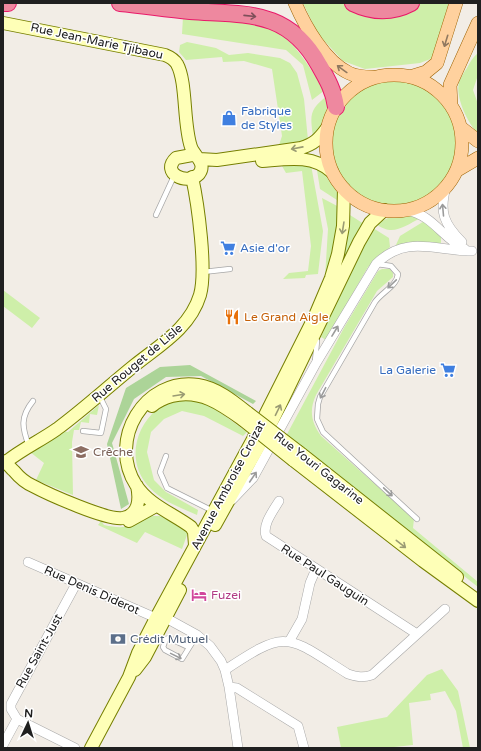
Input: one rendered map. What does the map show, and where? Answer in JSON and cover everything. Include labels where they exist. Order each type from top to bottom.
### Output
[{"type":"highway","points":[[3,4],[8,3]]},
{"type":"highway","points":[[120,3],[257,17],[282,24],[297,34],[315,57],[333,89],[336,107]]},
{"type":"highway","points":[[142,5],[214,7],[231,3]]},
{"type":"highway","points":[[353,3],[367,9],[380,10],[403,7],[411,3]]},
{"type":"main road","points":[[295,3],[302,19],[316,41],[342,69],[356,76],[400,75],[410,77],[433,87],[451,105]]},
{"type":"main road","points":[[410,77],[426,72],[437,63],[456,3]]},
{"type":"main road","points":[[379,76],[350,91],[336,107],[327,128],[326,146],[332,172],[344,189],[356,199],[369,206],[384,210],[407,210],[429,201],[446,187],[456,171],[461,157],[462,142],[460,127],[451,105],[450,85],[478,23]]},
{"type":"main road","points":[[460,127],[478,141]]},
{"type":"main road","points":[[456,171],[468,162],[478,158]]},
{"type":"street","name":"Rue Jean-Marie Tjibaou","points":[[3,23],[165,55],[173,59],[180,73],[191,148],[198,157]]},
{"type":"street","name":"Rue Jean-Marie Tjibaou","points":[[181,156],[185,148],[186,122]]},
{"type":"street","points":[[327,128],[312,145],[301,148],[216,160],[192,155],[181,156],[176,158],[171,164],[171,170],[174,176],[178,178],[196,175],[219,165],[293,159],[314,160],[324,165],[332,172]]},
{"type":"street","points":[[196,175],[201,162],[198,157]]},
{"type":"street","name":"Rue Rouget de Lisle","points":[[4,464],[57,428],[99,395],[176,333],[192,313],[200,295],[203,272],[196,175]]},
{"type":"street","points":[[446,187],[442,207],[443,217],[454,235],[475,252]]},
{"type":"street","points":[[328,298],[344,226],[344,189]]},
{"type":"street","points":[[328,298],[343,278],[359,242],[370,223],[384,210]]},
{"type":"street","points":[[407,210],[418,212],[426,217],[457,245],[475,252]]},
{"type":"street","points":[[226,505],[253,478],[315,365],[376,264],[383,256],[394,250],[410,246],[427,246],[475,252]]},
{"type":"street","name":"Avenue Ambroise Croizat","points":[[206,526],[226,505],[268,430],[328,298]]},
{"type":"street","name":"Avenue Ambroise Croizat","points":[[206,526],[328,298]]},
{"type":"street","name":"Rue Youri Gagarine","points":[[206,526],[184,522],[149,500],[137,486],[127,462],[127,437],[134,419],[150,398],[169,388],[199,385],[222,394],[246,416],[423,561],[478,600]]},
{"type":"street","name":"Rue Youri Gagarine","points":[[149,500],[132,461],[132,447],[135,430],[146,412],[154,404],[163,399],[178,395],[197,394],[246,416]]},
{"type":"street","name":"Rue Youri Gagarine","points":[[296,456],[478,594]]},
{"type":"street","points":[[4,464],[33,486],[84,508],[107,520],[120,523],[135,518],[149,500]]},
{"type":"street","points":[[84,508],[116,518],[123,518],[149,500]]},
{"type":"street","name":"Rue Paul Gauguin","points":[[279,501],[264,531],[266,536],[417,634]]},
{"type":"street","points":[[198,547],[206,526]]},
{"type":"street","name":"Avenue Ambroise Croizat","points":[[129,677],[145,657],[174,584],[198,547]]},
{"type":"street","name":"Avenue Ambroise Croizat","points":[[91,748],[146,642],[161,618],[198,547]]},
{"type":"street","name":"Rue Denis Diderot","points":[[28,562],[76,584],[161,618],[196,635],[210,646],[225,670],[238,748]]},
{"type":"street","points":[[290,640],[302,618],[310,583],[316,569]]},
{"type":"street","name":"Rue Saint-Just","points":[[17,719],[11,709],[11,704],[76,584]]},
{"type":"street","points":[[225,670],[265,645],[276,641],[290,640],[304,646],[348,674],[356,677],[365,677],[372,674],[445,609]]},
{"type":"street","points":[[145,657],[146,642]]},
{"type":"street","points":[[229,687],[237,688],[298,726],[304,748]]},
{"type":"street","points":[[3,745],[17,719],[75,748]]},
{"type":"lane","points":[[156,215],[174,176]]},
{"type":"lane","points":[[376,264],[391,266],[398,274],[398,278],[396,282],[381,294],[375,302],[338,364],[320,397],[317,419],[320,428],[329,438],[417,519]]},
{"type":"lane","points":[[203,272],[230,269]]},
{"type":"lane","points":[[315,365],[316,345],[343,278]]},
{"type":"lane","points":[[83,431],[101,433],[106,409],[99,395]]},
{"type":"lane","points":[[29,446],[22,429],[25,410],[32,401]]},
{"type":"lane","points":[[166,456],[160,472],[167,488],[206,526]]},
{"type":"lane","points":[[190,645],[169,638],[166,639],[163,647],[165,650],[182,659],[196,635]]},
{"type":"green space","points":[[303,3],[344,3],[359,12],[411,10],[421,3],[449,3],[433,58],[420,63],[365,69],[343,61],[318,34]]},
{"type":"green space","points":[[183,17],[240,21],[269,28],[281,35],[296,48],[325,90],[312,100],[303,65],[286,50],[182,34]]},
{"type":"green space","points":[[187,42],[216,48],[229,55],[248,53],[280,58],[290,63],[297,73],[304,99],[308,140],[279,145],[282,136],[272,69],[244,61],[223,62],[222,57],[186,60],[179,52],[180,45]]},
{"type":"green space","points":[[478,53],[478,75],[473,90],[478,104],[478,134],[463,110],[458,88],[459,82],[463,75]]},
{"type":"green space","points":[[394,81],[406,82],[418,86],[438,99],[451,119],[455,131],[455,155],[451,167],[438,187],[418,200],[406,204],[394,205],[382,204],[370,200],[350,187],[337,167],[333,155],[332,143],[333,131],[337,119],[350,99],[370,86],[382,82]]},
{"type":"green space","points":[[329,94],[330,104],[321,130],[313,137],[311,123],[312,113],[322,99]]},
{"type":"green space","points":[[294,163],[311,165],[323,231],[318,274],[306,275],[305,278],[283,279],[289,273],[308,271],[311,246],[302,171],[286,173],[282,166]]},
{"type":"green space","points":[[316,164],[325,171],[332,180],[340,202],[320,189]]},
{"type":"green space","points":[[322,198],[341,208],[334,249],[325,277],[328,229]]},
{"type":"green space","points":[[350,215],[364,224],[342,266],[341,265]]},
{"type":"green space","points":[[414,215],[421,218],[398,229],[388,230],[376,224],[388,218]]},
{"type":"green space","points":[[426,220],[441,236],[441,245],[395,247],[400,236]]},
{"type":"green space","points":[[373,228],[389,238],[390,247],[368,267],[326,340],[321,337],[356,256]]},
{"type":"green space","points":[[382,269],[390,269],[393,273],[393,277],[377,291],[316,395],[312,406],[313,421],[321,436],[414,519],[413,528],[478,582],[478,587],[286,436],[345,326],[378,271]]},
{"type":"green space","points":[[3,290],[40,318],[32,328],[3,306]]},
{"type":"green space","points":[[190,365],[256,401],[253,404],[201,376],[166,377],[134,399],[112,443],[129,504],[121,509],[107,444],[126,388],[160,367]]},
{"type":"green space","points":[[176,400],[208,404],[247,432],[243,436],[204,416],[182,411],[164,419],[151,432],[147,452],[154,480],[166,492],[198,510],[197,515],[172,504],[155,493],[143,479],[138,468],[136,458],[138,437],[149,417],[163,405]]},
{"type":"green space","points":[[99,405],[97,415],[90,414],[89,423],[81,422],[79,430],[74,430],[72,442],[73,495],[36,480],[44,463],[30,452],[62,431],[68,432]]},
{"type":"green space","points":[[150,516],[160,516],[186,528],[187,535],[182,549],[145,532],[137,543],[98,525],[101,521],[104,525],[123,527],[133,525]]},
{"type":"green space","points":[[442,669],[458,691],[470,748],[463,748],[456,711],[445,691],[430,694],[431,700],[409,703],[413,745],[385,748],[341,748],[337,727],[387,717],[427,675]]},
{"type":"place","name":"Fabrique de Styles","points":[[229,118]]},
{"type":"place","name":"Asie d'or","points":[[228,248]]},
{"type":"place","name":"Le Grand Aigle","points":[[232,317]]},
{"type":"place","name":"La Galerie","points":[[448,370]]},
{"type":"place","name":"Crêche","points":[[81,452]]},
{"type":"place","name":"Fuzei","points":[[199,595]]},
{"type":"place","name":"Crédit Mutuel","points":[[118,639]]}]
